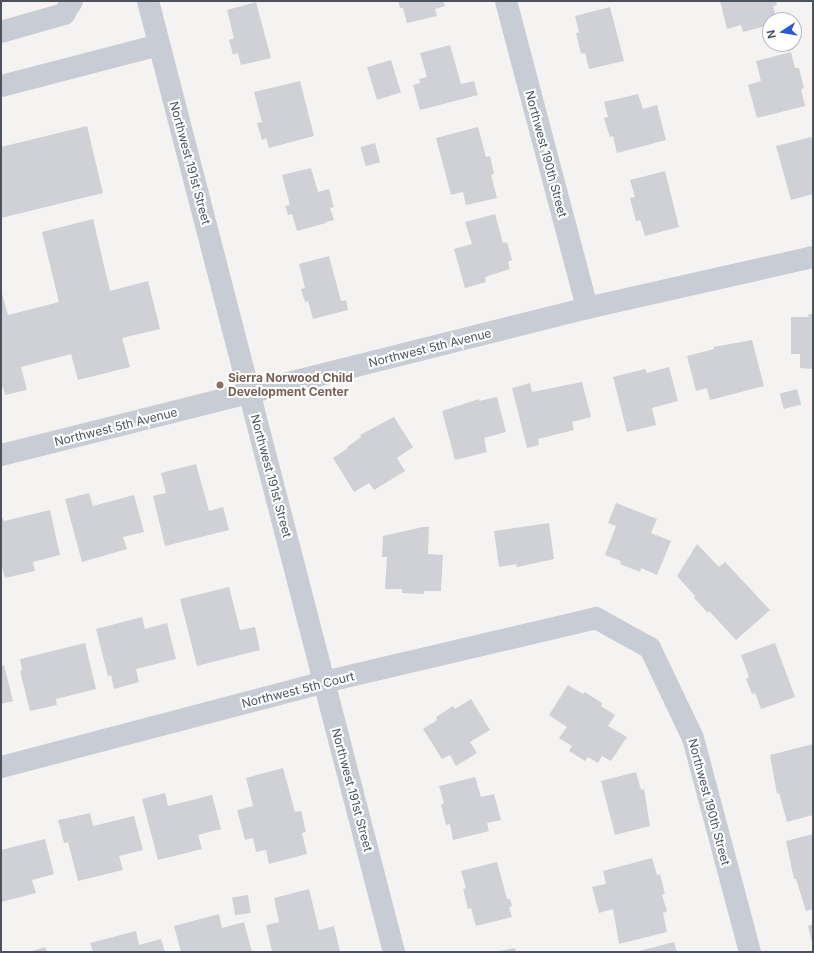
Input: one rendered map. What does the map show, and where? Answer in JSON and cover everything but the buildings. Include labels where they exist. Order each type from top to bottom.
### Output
[{"type":"street","points":[[1,32],[64,14],[72,1]]},
{"type":"street","name":"Northwest 191st Street","points":[[148,1],[394,952]]},
{"type":"street","name":"Northwest 190th Street","points":[[506,1],[586,308]]},
{"type":"street","points":[[1,86],[159,45]]},
{"type":"street","name":"Northwest 5th Avenue","points":[[1,455],[586,308],[813,257]]},
{"type":"street","name":"Northwest 190th Street","points":[[596,618],[650,648],[693,738],[750,952]]},
{"type":"street","name":"Northwest 5th Court","points":[[1,767],[324,682],[596,618]]},
{"type":"place","name":"Sierra Norwood Child Development Center","points":[[220,385]]}]
